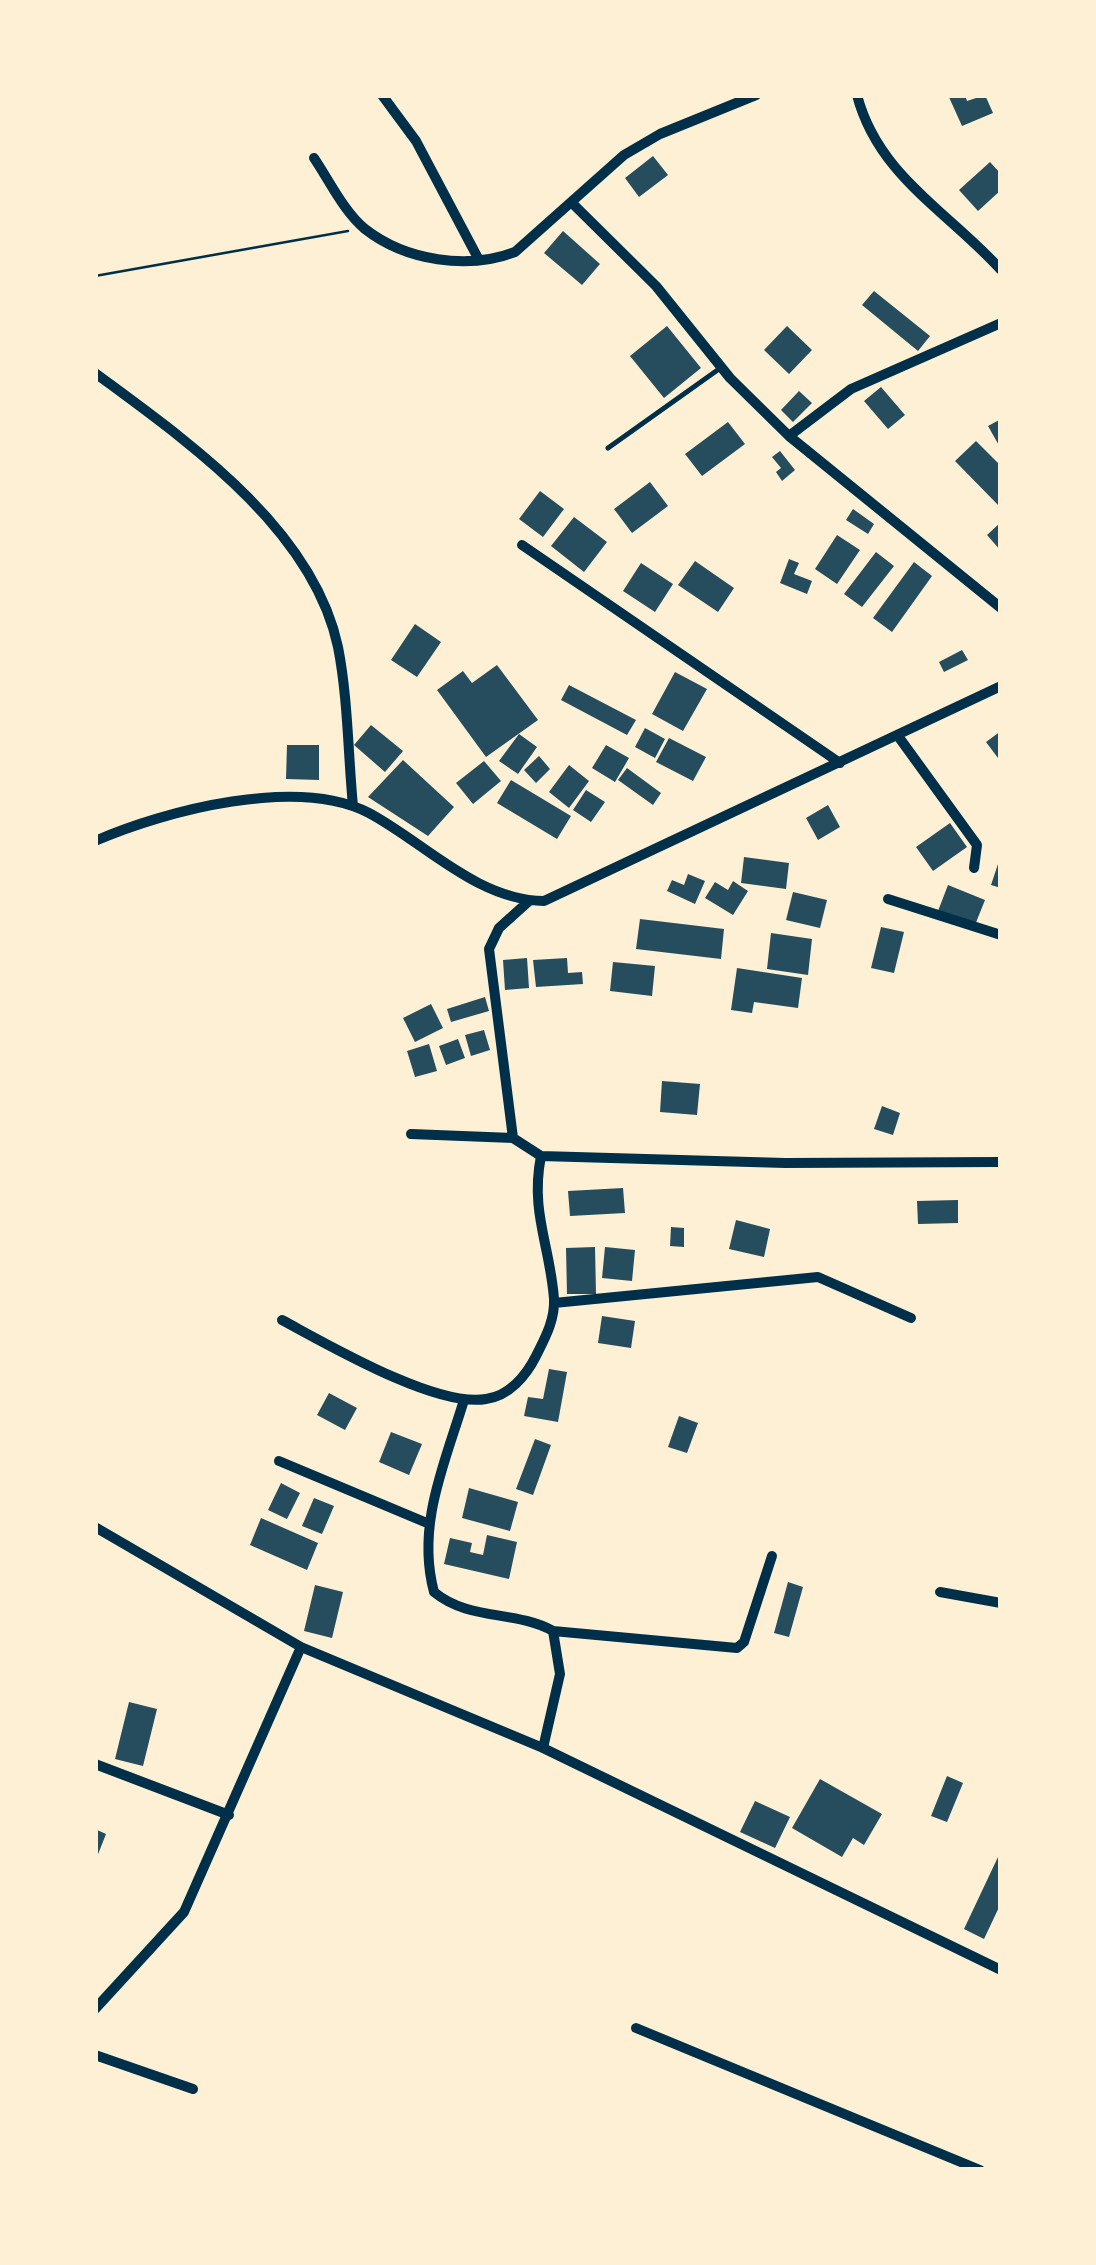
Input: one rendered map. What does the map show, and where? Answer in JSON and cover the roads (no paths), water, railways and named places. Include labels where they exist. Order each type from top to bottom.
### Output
[{"type":"street","points":[[382,95],[416,140],[479,260]]},
{"type":"street","points":[[314,158],[364,228],[415,254],[447,261],[479,260],[515,252],[624,156],[660,134],[756,95]]},
{"type":"street","points":[[857,95],[874,138],[891,165],[1001,270]]},
{"type":"street","points":[[571,202],[656,286],[722,367],[789,436],[1001,608]]},
{"type":"street","points":[[789,436],[851,389],[1001,323]]},
{"type":"street","points":[[95,373],[190,444],[299,552],[338,645],[353,806]]},
{"type":"street","points":[[522,545],[840,763]]},
{"type":"street","points":[[95,841],[201,808],[283,798],[334,798],[490,889],[529,901],[554,900],[1001,686]]},
{"type":"street","points":[[898,736],[976,844],[974,868]]},
{"type":"street","points":[[888,899],[1001,935]]},
{"type":"street","points":[[513,1138],[489,948],[499,928],[529,901]]},
{"type":"street","points":[[412,1134],[513,1138],[541,1156],[786,1163],[1001,1162]]},
{"type":"street","points":[[282,1320],[368,1366],[464,1400],[487,1399],[508,1392],[530,1367],[543,1342],[554,1302],[534,1190],[541,1156]]},
{"type":"street","points":[[554,1302],[818,1278],[911,1318]]},
{"type":"street","points":[[464,1400],[427,1522],[429,1572],[434,1592],[445,1601],[466,1611],[540,1623],[554,1630],[737,1648],[744,1642],[772,1556]]},
{"type":"street","points":[[279,1460],[427,1522]]},
{"type":"street","points":[[95,1527],[301,1647],[543,1748],[1001,1970]]},
{"type":"street","points":[[940,1592],[1001,1603]]},
{"type":"street","points":[[543,1748],[560,1674],[554,1630]]},
{"type":"street","points":[[95,2009],[184,1912],[301,1647]]},
{"type":"street","points":[[95,1764],[229,1815]]},
{"type":"street","points":[[636,2028],[980,2170]]},
{"type":"street","points":[[95,2055],[193,2089]]},
{"type":"lane","points":[[608,448],[722,367]]}]
